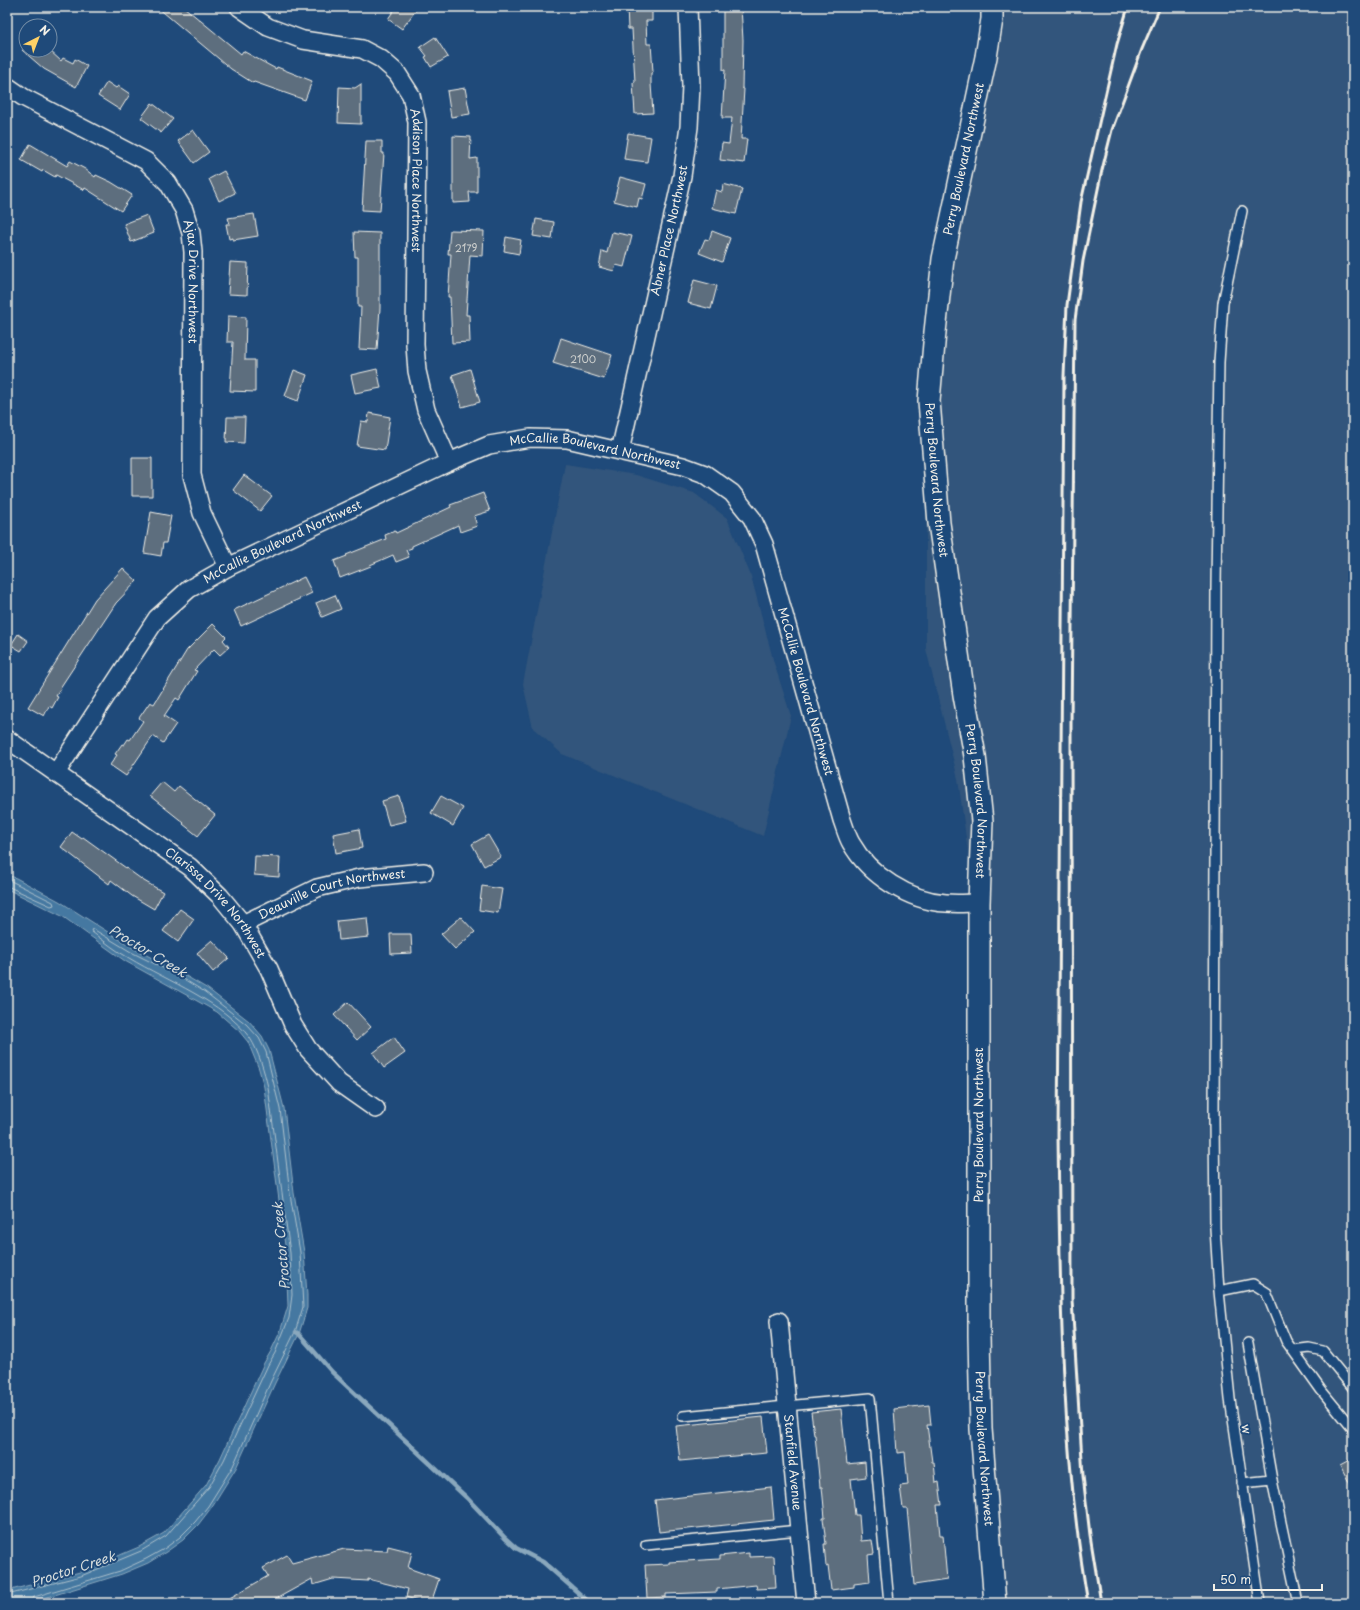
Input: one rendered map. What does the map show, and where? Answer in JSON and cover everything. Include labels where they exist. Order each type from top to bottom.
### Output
[{"type":"street","name":"Addison Place Northwest","points":[[239,7],[268,27],[303,40],[362,49],[381,59],[397,73],[411,95],[417,122],[415,346],[417,372],[426,410],[449,462]]},
{"type":"street","name":"Abner Place Northwest","points":[[620,451],[682,176],[690,127],[688,7]]},
{"type":"street","name":"Perry Boulevard Northwest","points":[[992,7],[992,19],[986,57],[943,259],[934,332],[929,401],[939,523],[964,695],[975,756],[982,821],[979,902],[979,1336],[981,1429],[995,1603]]},
{"type":"street","name":"Ajax Drive Northwest","points":[[7,86],[22,97],[146,161],[168,183],[184,210],[191,232],[193,252],[192,475],[202,513],[228,567]]},
{"type":"street","name":"McCallie Boulevard Northwest","points":[[56,773],[157,618],[189,589],[228,567],[449,462],[489,445],[530,438],[567,439],[683,466],[705,474],[732,493],[752,518],[764,544],[842,820],[851,843],[863,860],[887,882],[912,896],[944,903],[979,902]]},
{"type":"street","name":"Clarissa Drive Northwest","points":[[7,739],[190,867],[220,896],[243,924],[269,969],[293,1025],[308,1049],[339,1083],[376,1109]]},
{"type":"street","name":"Deauville Court Northwest","points":[[243,924],[317,888],[359,878],[424,872]]},
{"type":"street","name":"Stanfield Avenue","points":[[779,1321],[806,1603]]},
{"type":"lane","name":"w","points":[[1242,211],[1223,303],[1219,362],[1216,586],[1215,1228],[1219,1291],[1230,1399],[1260,1603]]},
{"type":"lane","points":[[1219,1291],[1253,1284],[1266,1292],[1286,1341],[1321,1390],[1353,1429]]},
{"type":"lane","points":[[1248,1343],[1272,1480],[1298,1603]]},
{"type":"lane","points":[[1293,1350],[1309,1348],[1323,1351],[1353,1388]]},
{"type":"lane","points":[[683,1416],[870,1398],[889,1603]]},
{"type":"lane","points":[[1242,1483],[1272,1480]]},
{"type":"lane","points":[[646,1545],[799,1530]]},
{"type":"shaded area","points":[[990,7],[1353,7],[1353,1603],[991,1603],[978,926],[958,779],[926,649],[926,506],[934,351]]},
{"type":"shaded area","points":[[565,464],[636,475],[694,493],[727,518],[751,576],[774,663],[791,716],[763,836],[562,754],[533,728],[523,684]]},
{"type":"water","points":[[7,875],[16,878],[59,901],[133,948],[208,989],[249,1021],[262,1036],[269,1050],[284,1108],[294,1193],[304,1252],[307,1295],[307,1308],[299,1334],[236,1468],[211,1508],[198,1525],[183,1540],[148,1563],[122,1574],[29,1603],[7,1603],[7,1591],[80,1572],[139,1547],[164,1533],[206,1485],[220,1459],[264,1363],[280,1332],[288,1306],[286,1253],[264,1087],[259,1069],[248,1042],[239,1031],[217,1012],[125,961],[62,916],[7,889]]},
{"type":"building","points":[[157,7],[184,7],[241,54],[243,51],[276,69],[277,67],[312,81],[305,100],[254,82],[253,83],[231,69]]},
{"type":"building","points":[[396,7],[418,7],[402,29],[388,19]]},
{"type":"building","points":[[627,7],[652,7],[652,21],[646,21],[647,44],[651,44],[653,113],[635,114],[632,29],[628,29]]},
{"type":"building","points":[[723,7],[741,7],[743,40],[742,88],[744,89],[741,139],[747,139],[744,163],[720,160],[722,143],[729,144],[732,118],[722,118],[725,70],[723,70]]},
{"type":"building","points":[[435,37],[448,57],[431,67],[425,57],[427,56],[420,47]]},
{"type":"building","points":[[31,58],[58,58],[61,61],[63,58],[73,63],[75,59],[87,66],[76,87],[44,69]]},
{"type":"building","points":[[107,82],[116,88],[118,86],[130,94],[120,110],[98,96]]},
{"type":"building","points":[[361,84],[361,124],[338,123],[339,87],[355,88]]},
{"type":"building","points":[[465,88],[470,114],[451,117],[447,91]]},
{"type":"building","points":[[152,103],[173,119],[161,133],[141,118]]},
{"type":"building","points":[[193,130],[209,152],[194,163],[178,141]]},
{"type":"building","points":[[628,133],[651,137],[647,162],[624,159]]},
{"type":"building","points":[[453,136],[471,137],[470,159],[477,158],[477,192],[469,192],[470,202],[453,203]]},
{"type":"building","points":[[366,141],[382,141],[382,153],[384,153],[380,211],[362,210]]},
{"type":"building","points":[[30,144],[67,166],[70,161],[85,169],[95,177],[96,175],[111,182],[132,195],[121,211],[85,188],[84,190],[56,175],[55,177],[43,170],[42,172],[21,160]]},
{"type":"building","points":[[224,171],[235,193],[219,201],[209,179]]},
{"type":"building","points":[[620,177],[646,184],[642,199],[639,198],[637,207],[614,201]]},
{"type":"building","points":[[723,184],[742,189],[736,214],[712,208],[716,190],[722,192]]},
{"type":"building","points":[[254,214],[258,236],[233,240],[233,238],[229,239],[226,224],[230,224],[228,218]]},
{"type":"building","points":[[147,215],[154,233],[131,242],[124,224]]},
{"type":"building","points":[[536,219],[554,222],[552,239],[533,236]]},
{"type":"building","points":[[450,230],[484,231],[483,256],[470,255],[466,315],[469,315],[470,342],[452,343],[450,297],[448,297],[451,254],[448,254]]},
{"type":"building","points":[[712,231],[730,238],[722,262],[699,253],[705,239],[709,240]]},
{"type":"building","points":[[354,232],[380,233],[380,308],[377,350],[359,349],[361,307],[358,307],[358,257],[355,257]]},
{"type":"building","points":[[612,232],[632,236],[624,267],[616,265],[614,271],[599,267],[602,251],[607,253]]},
{"type":"building","points":[[506,237],[521,240],[519,254],[504,251]]},
{"type":"building","points":[[230,262],[248,263],[247,295],[228,294]]},
{"type":"building","points":[[694,280],[717,286],[711,309],[688,303]]},
{"type":"building","points":[[228,316],[246,317],[245,360],[255,360],[255,392],[230,391],[233,342],[227,342]]},
{"type":"building","points":[[561,338],[612,355],[604,379],[553,363]]},
{"type":"building","points":[[377,369],[381,388],[355,393],[351,375]]},
{"type":"building","points":[[470,369],[480,402],[462,407],[452,375]]},
{"type":"building","points":[[294,370],[307,375],[298,401],[285,396]]},
{"type":"building","points":[[369,413],[390,417],[385,450],[357,446],[361,421],[368,422]]},
{"type":"building","points":[[227,417],[245,417],[244,443],[226,442]]},
{"type":"building","points":[[132,458],[152,458],[152,496],[132,496]]},
{"type":"building","points":[[244,475],[272,496],[260,511],[233,490]]},
{"type":"building","points":[[483,493],[490,511],[474,516],[477,526],[460,532],[458,525],[412,546],[412,548],[406,550],[409,557],[396,562],[393,555],[370,565],[371,566],[340,578],[334,561],[386,539],[385,535],[395,531],[396,533],[451,507],[450,505]]},
{"type":"building","points":[[151,512],[171,516],[166,543],[163,543],[161,556],[144,553]]},
{"type":"building","points":[[123,568],[137,581],[116,603],[60,688],[56,696],[58,697],[52,708],[49,706],[44,716],[28,707],[95,599]]},
{"type":"building","points":[[304,577],[312,593],[241,626],[234,610]]},
{"type":"building","points":[[335,595],[341,609],[322,617],[316,603]]},
{"type":"building","points":[[213,624],[226,637],[223,640],[229,647],[220,655],[214,649],[194,670],[197,671],[179,700],[176,698],[164,716],[176,724],[163,743],[153,736],[126,776],[110,765],[117,755],[115,754],[122,744],[124,745],[128,739],[130,740],[143,721],[139,718],[150,702],[154,704],[187,650]]},
{"type":"building","points":[[18,634],[28,641],[21,651],[11,645]]},
{"type":"building","points":[[162,782],[174,792],[179,786],[215,815],[198,836],[150,796]]},
{"type":"building","points":[[399,796],[406,821],[389,825],[382,801]]},
{"type":"building","points":[[441,796],[463,808],[453,826],[431,813]]},
{"type":"building","points":[[359,829],[362,848],[336,853],[333,834]]},
{"type":"building","points":[[72,832],[82,839],[83,837],[144,881],[163,892],[154,909],[132,896],[111,880],[109,884],[61,847]]},
{"type":"building","points":[[488,835],[501,857],[484,866],[472,844]]},
{"type":"building","points":[[255,856],[280,857],[279,877],[254,875]]},
{"type":"building","points":[[482,886],[502,889],[498,913],[479,910]]},
{"type":"building","points":[[180,909],[194,919],[178,942],[163,931]]},
{"type":"building","points":[[461,917],[475,932],[455,949],[441,934]]},
{"type":"building","points":[[367,918],[369,937],[339,940],[337,921]]},
{"type":"building","points":[[390,934],[411,934],[412,953],[391,954]]},
{"type":"building","points":[[212,940],[229,958],[213,972],[197,953]]},
{"type":"building","points":[[348,1002],[371,1027],[357,1040],[334,1015]]},
{"type":"building","points":[[394,1037],[405,1053],[384,1068],[373,1053]]},
{"type":"building","points":[[929,1405],[931,1425],[927,1425],[932,1462],[934,1462],[936,1483],[939,1482],[942,1505],[937,1505],[940,1535],[943,1535],[947,1580],[914,1585],[907,1508],[903,1508],[900,1486],[908,1485],[905,1452],[897,1453],[894,1409]]},
{"type":"building","points":[[841,1409],[847,1464],[865,1462],[866,1477],[851,1479],[855,1515],[859,1515],[861,1541],[872,1540],[874,1554],[868,1555],[870,1582],[854,1584],[854,1587],[831,1590],[828,1565],[826,1566],[824,1544],[826,1544],[822,1487],[820,1487],[815,1435],[811,1412]]},
{"type":"building","points":[[763,1417],[767,1453],[680,1461],[676,1426]]},
{"type":"building","points":[[1353,1458],[1353,1490],[1340,1465]]},
{"type":"building","points":[[771,1487],[774,1520],[659,1532],[655,1500]]},
{"type":"building","points":[[388,1546],[412,1552],[408,1568],[439,1579],[431,1603],[424,1603],[406,1597],[408,1589],[368,1579],[368,1581],[333,1579],[313,1585],[312,1579],[274,1600],[275,1603],[221,1603],[268,1576],[263,1568],[287,1555],[292,1563],[344,1549],[387,1551]]},
{"type":"building","points":[[749,1553],[749,1557],[774,1556],[776,1588],[757,1589],[756,1585],[717,1589],[717,1592],[666,1594],[666,1597],[647,1598],[645,1565],[720,1559],[720,1556]]},
{"type":"waterway","points":[[296,1332],[332,1372],[467,1498],[505,1538],[516,1548],[543,1562],[590,1603]]},
{"type":"railway","points":[[1088,1603],[1072,1486],[1067,1428],[1061,1311],[1058,1134],[1064,376],[1067,305],[1081,202],[1117,44],[1128,7]]},
{"type":"railway","points":[[1101,1603],[1090,1535],[1083,1476],[1072,1300],[1071,725],[1075,320],[1083,261],[1112,130],[1142,49],[1160,7]]},
{"type":"water label","name":"Proctor Creek","points":[[148,951]]},
{"type":"water label","name":"Proctor Creek","points":[[281,1246]]},
{"type":"water label","name":"Proctor Creek","points":[[73,1569]]}]
